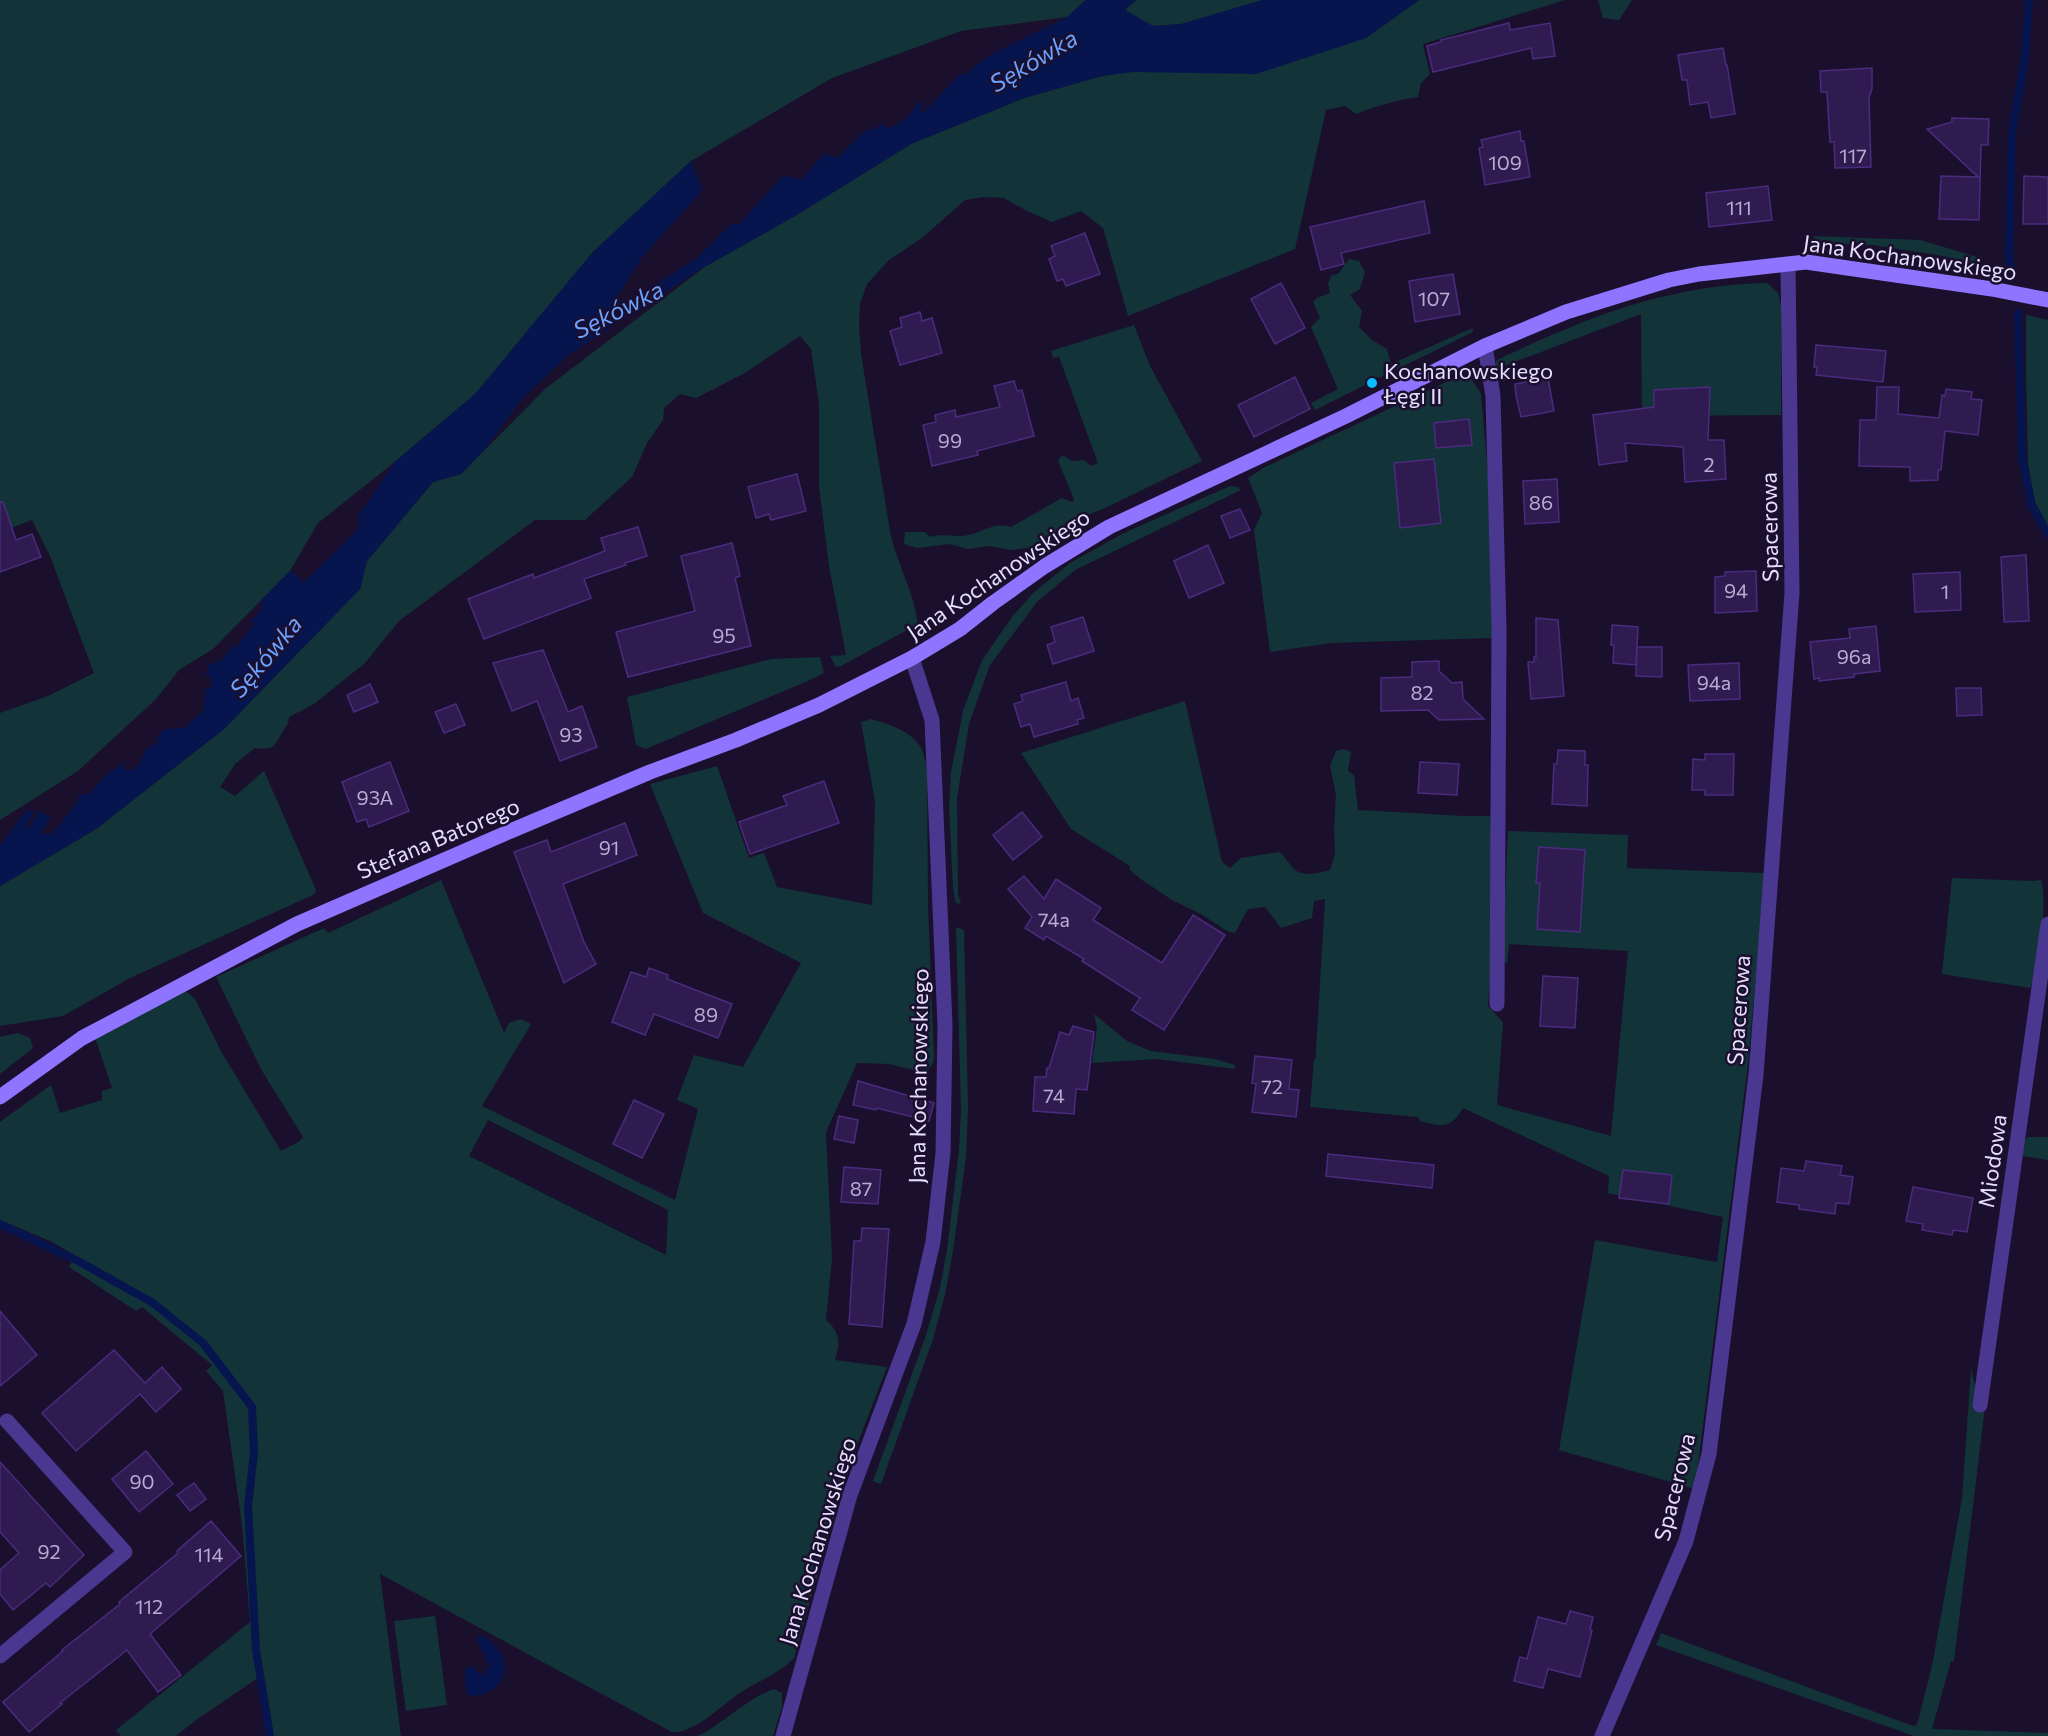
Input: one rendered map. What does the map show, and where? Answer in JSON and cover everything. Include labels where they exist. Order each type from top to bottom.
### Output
[{"type":"street","name":"Jana Kochanowskiego","points":[[783,1736],[850,1495],[914,1324],[933,1242],[943,1153],[945,1024],[932,720],[912,658],[960,629],[1046,566],[1109,527],[1346,416],[1485,346],[1566,312],[1670,280],[1699,274],[1806,262],[1992,289],[2048,300]]},
{"type":"street","name":"Spacerowa","points":[[1602,1736],[1686,1541],[1710,1442],[1755,1086],[1792,593],[1788,264]]},
{"type":"street","points":[[1485,346],[1493,396],[1499,630],[1497,1004]]},
{"type":"street","name":"Stefana Batorego","points":[[0,1097],[82,1038],[297,924],[513,830],[819,705],[912,658]]},
{"type":"street","name":"Miodowa","points":[[1980,1405],[2048,924]]},
{"type":"street","points":[[0,1656],[125,1552],[7,1421]]},
{"type":"green space","points":[[0,0],[1086,0],[1067,17],[961,31],[832,78],[691,161],[593,252],[475,394],[318,523],[290,571],[213,649],[179,670],[156,699],[78,771],[0,820],[0,713],[48,696],[94,673],[50,556],[32,520],[0,532]]},
{"type":"green space","points":[[1136,0],[1263,0],[1181,24],[1152,26],[1125,10]]},
{"type":"green space","points":[[1419,0],[1565,0],[1423,44],[1430,74],[1421,83],[1418,97],[1356,114],[1345,106],[1326,110],[1295,249],[1128,316],[1103,228],[1081,211],[1052,222],[1004,198],[984,197],[965,200],[922,238],[889,260],[867,284],[860,304],[861,354],[891,537],[918,624],[841,666],[836,667],[830,656],[846,655],[829,566],[819,486],[819,404],[811,349],[800,336],[745,373],[696,398],[680,394],[664,408],[663,420],[647,443],[632,477],[585,520],[535,520],[399,621],[365,663],[314,704],[289,717],[287,725],[273,746],[255,748],[235,764],[220,787],[235,796],[264,771],[316,890],[315,894],[130,978],[63,1016],[0,1026],[0,886],[96,829],[224,729],[360,589],[367,561],[433,482],[461,474],[545,389],[706,266],[795,216],[911,144],[1024,98],[1102,76],[1366,38]]},
{"type":"green space","points":[[1598,0],[1632,0],[1619,20],[1603,18]]},
{"type":"green space","points":[[1813,236],[1920,240],[1981,258],[1980,266],[1943,256],[1873,245],[1815,243]]},
{"type":"green space","points":[[1349,259],[1359,261],[1365,272],[1360,289],[1350,295],[1362,311],[1359,327],[1372,340],[1387,349],[1391,364],[1470,329],[1473,329],[1473,332],[1379,378],[1365,382],[1365,385],[1315,410],[1311,403],[1338,389],[1311,327],[1320,318],[1313,302],[1330,293],[1328,284],[1331,276],[1339,273]]},
{"type":"green space","points":[[1767,283],[1778,293],[1781,305],[1781,415],[1642,416],[1641,314],[1496,369],[1496,361],[1499,359],[1564,330],[1629,306],[1695,290]]},
{"type":"green space","points":[[2026,315],[2048,320],[2048,526],[2035,502],[2028,463]]},
{"type":"green space","points":[[1134,325],[1150,366],[1202,461],[1103,509],[1065,524],[1035,547],[1011,550],[989,546],[968,549],[950,544],[917,548],[904,544],[905,532],[925,532],[930,537],[969,535],[994,526],[1011,527],[1062,498],[1072,502],[1074,499],[1058,461],[1062,455],[1072,461],[1084,460],[1091,466],[1098,463],[1059,357],[1053,358],[1051,351]]},
{"type":"green space","points":[[1461,375],[1472,380],[1481,394],[1488,475],[1492,638],[1331,643],[1270,652],[1254,530],[1262,513],[1248,478],[1265,467]]},
{"type":"green space","points":[[1230,486],[1241,490],[1075,570],[1037,602],[990,665],[969,724],[957,798],[958,895],[961,902],[958,904],[955,901],[953,888],[949,806],[951,772],[963,711],[982,660],[1012,617],[1033,593],[1070,563],[1124,533]]},
{"type":"green space","points":[[820,657],[824,673],[810,680],[646,749],[636,745],[627,697],[771,659]]},
{"type":"green space","points":[[1185,701],[1222,862],[1230,868],[1241,858],[1279,852],[1300,873],[1310,874],[1330,870],[1335,854],[1336,795],[1330,766],[1336,751],[1344,749],[1351,752],[1348,771],[1354,775],[1358,810],[1495,816],[1494,927],[1488,1006],[1503,1022],[1497,1105],[1611,1136],[1628,951],[1509,944],[1507,963],[1503,960],[1508,831],[1628,835],[1627,868],[1765,873],[1748,1064],[1695,1489],[1559,1450],[1595,1240],[1717,1262],[1723,1217],[1608,1193],[1609,1176],[1463,1108],[1450,1123],[1440,1125],[1420,1121],[1418,1117],[1310,1107],[1314,1059],[1316,1059],[1325,899],[1314,901],[1312,918],[1281,928],[1265,907],[1248,909],[1235,933],[1227,931],[1201,914],[1172,900],[1142,880],[1129,869],[1130,866],[1071,829],[1021,753]]},
{"type":"green space","points":[[871,719],[892,726],[912,737],[921,748],[927,767],[928,906],[934,1056],[929,1069],[923,1072],[889,1064],[857,1063],[826,1132],[832,1259],[826,1320],[838,1338],[835,1360],[887,1367],[847,1471],[794,1658],[775,1673],[740,1693],[699,1724],[672,1732],[380,1574],[401,1736],[267,1736],[258,1678],[176,1736],[121,1736],[116,1730],[250,1622],[242,1524],[223,1391],[206,1371],[212,1365],[142,1307],[136,1311],[69,1267],[75,1255],[50,1241],[0,1220],[0,1122],[51,1085],[60,1113],[102,1100],[102,1091],[112,1088],[95,1037],[186,991],[195,999],[222,1053],[281,1151],[300,1141],[303,1137],[262,1071],[216,977],[324,928],[328,933],[441,880],[504,1033],[509,1023],[521,1019],[531,1024],[482,1106],[675,1200],[698,1109],[677,1100],[694,1055],[743,1067],[801,963],[703,913],[650,784],[717,766],[749,858],[764,853],[777,887],[872,905],[875,802],[861,722]],"holes":[[[488,1120],[668,1210],[666,1255],[469,1156]]]},
{"type":"green space","points":[[1952,878],[2041,880],[2044,901],[2042,927],[2035,977],[2030,988],[1942,974]]},
{"type":"green space","points":[[956,927],[964,930],[968,1108],[966,1157],[945,1295],[933,1339],[881,1484],[873,1481],[925,1338],[940,1288],[947,1250],[959,1150],[961,1109]]},
{"type":"green space","points":[[1094,1014],[1127,1041],[1151,1051],[1215,1059],[1235,1065],[1235,1069],[1157,1059],[1092,1063],[1097,1028]]},
{"type":"green space","points":[[18,1033],[30,1038],[33,1048],[0,1074],[0,1037]]},
{"type":"green space","points":[[2028,1137],[2048,1137],[2048,1160],[2017,1155],[2020,1145]]},
{"type":"green space","points":[[1990,1366],[1954,1661],[1951,1661],[1932,1729],[2048,1733],[2048,1736],[1914,1736],[1656,1645],[1661,1633],[1913,1726],[1917,1725],[1932,1666],[1962,1498],[1971,1368],[1976,1392]]},
{"type":"green space","points":[[435,1616],[447,1705],[406,1711],[394,1621]]},
{"type":"green space","points":[[774,1689],[782,1693],[782,1707],[773,1736],[698,1736],[754,1699]]},
{"type":"water","name":"Sękówka","points":[[1086,0],[1136,0],[1125,10],[1153,26],[1181,24],[1263,0],[1419,0],[1366,38],[1256,74],[1133,72],[1102,76],[1024,98],[911,144],[795,216],[706,266],[568,355],[521,400],[485,449],[461,474],[433,482],[367,561],[360,589],[224,729],[96,829],[0,886],[0,845],[26,811],[34,811],[25,828],[29,828],[39,811],[50,817],[41,834],[53,833],[76,804],[80,794],[85,795],[91,792],[107,774],[127,761],[122,768],[131,771],[140,763],[147,747],[149,748],[158,741],[157,737],[165,729],[184,728],[204,710],[205,689],[212,688],[210,674],[205,675],[210,664],[216,661],[218,664],[234,644],[235,649],[255,623],[250,622],[262,609],[262,599],[290,571],[304,582],[359,528],[358,516],[396,461],[475,394],[593,252],[691,161],[702,191],[642,257],[615,300],[629,301],[696,259],[731,224],[739,224],[783,176],[802,179],[824,154],[838,158],[870,128],[874,130],[881,124],[890,128],[906,119],[919,102],[924,104],[920,112],[923,113],[959,75],[964,75],[992,54],[1067,17]]},
{"type":"water","points":[[479,1634],[494,1645],[499,1652],[505,1667],[504,1675],[500,1683],[490,1692],[469,1696],[465,1686],[465,1669],[473,1666],[478,1673],[484,1674],[489,1665],[477,1640]]},
{"type":"building","points":[[1509,23],[1510,30],[1550,23],[1555,56],[1533,59],[1531,48],[1433,72],[1427,46],[1441,42],[1441,40]]},
{"type":"building","points":[[1723,48],[1735,114],[1711,118],[1708,102],[1690,105],[1687,80],[1682,80],[1678,55]]},
{"type":"building","points":[[1872,68],[1872,89],[1869,98],[1871,167],[1835,168],[1834,142],[1830,142],[1827,92],[1821,92],[1820,71]]},
{"type":"building","points":[[1952,118],[1989,119],[1988,145],[1981,145],[1979,220],[1939,219],[1941,176],[1978,177],[1927,129],[1952,122]]},
{"type":"building","points":[[1520,131],[1530,177],[1485,185],[1479,148],[1483,147],[1481,140]]},
{"type":"building","points":[[2024,176],[2048,177],[2048,224],[2023,224]]},
{"type":"building","points":[[1768,186],[1772,220],[1709,227],[1706,193]]},
{"type":"building","points":[[1424,201],[1430,233],[1341,253],[1344,264],[1321,270],[1310,227]]},
{"type":"building","points":[[1085,233],[1100,274],[1066,286],[1063,279],[1057,281],[1049,259],[1055,256],[1051,246]]},
{"type":"building","points":[[1453,274],[1460,314],[1415,322],[1409,281]]},
{"type":"building","points":[[1281,283],[1305,328],[1275,344],[1251,299]]},
{"type":"building","points":[[920,312],[922,321],[932,318],[942,353],[900,365],[890,331],[902,327],[900,318]]},
{"type":"building","points":[[1816,345],[1886,351],[1883,382],[1816,375],[1817,367],[1814,367]]},
{"type":"building","points":[[1295,377],[1310,409],[1254,437],[1238,405]]},
{"type":"building","points":[[1548,378],[1554,411],[1521,417],[1515,384]]},
{"type":"building","points":[[1014,381],[1017,391],[1022,390],[1034,436],[977,451],[978,455],[932,466],[923,425],[936,422],[935,415],[955,410],[956,417],[1000,407],[994,386]]},
{"type":"building","points":[[1710,387],[1708,440],[1724,440],[1726,479],[1685,482],[1683,447],[1625,443],[1627,461],[1599,465],[1593,415],[1654,407],[1654,390]]},
{"type":"building","points":[[1877,387],[1899,387],[1898,414],[1939,418],[1942,395],[1945,396],[1946,389],[1972,392],[1971,399],[1982,400],[1978,435],[1945,431],[1938,480],[1910,481],[1910,467],[1859,466],[1860,420],[1876,420]]},
{"type":"building","points":[[1469,419],[1472,445],[1436,448],[1434,423]]},
{"type":"building","points":[[1434,459],[1441,523],[1400,528],[1394,463]]},
{"type":"building","points":[[797,474],[806,511],[771,520],[769,514],[756,518],[748,487]]},
{"type":"building","points":[[1557,479],[1559,522],[1525,524],[1523,481]]},
{"type":"building","points":[[0,502],[3,502],[16,540],[32,534],[41,557],[0,572]]},
{"type":"building","points":[[1240,509],[1250,530],[1230,538],[1221,516]]},
{"type":"building","points":[[638,527],[647,556],[584,579],[591,598],[484,639],[468,599],[533,574],[534,578],[605,551],[601,538]]},
{"type":"building","points":[[732,543],[740,576],[735,578],[751,646],[628,677],[616,632],[695,611],[681,556]]},
{"type":"building","points":[[1208,545],[1224,583],[1189,598],[1174,561]]},
{"type":"building","points":[[2026,555],[2029,621],[2004,622],[2001,557]]},
{"type":"building","points":[[1756,571],[1757,611],[1715,613],[1715,577],[1725,576],[1725,572]]},
{"type":"building","points":[[1960,572],[1961,610],[1915,612],[1913,574]]},
{"type":"building","points":[[1083,617],[1094,651],[1053,664],[1047,645],[1055,642],[1051,627]]},
{"type":"building","points":[[1536,618],[1558,620],[1564,696],[1531,699],[1528,662],[1534,662],[1534,657],[1536,657]]},
{"type":"building","points":[[1612,625],[1638,627],[1636,665],[1613,663]]},
{"type":"building","points":[[1876,626],[1880,671],[1854,674],[1854,677],[1819,681],[1819,678],[1814,679],[1810,642],[1850,638],[1849,629]]},
{"type":"building","points":[[1637,647],[1662,647],[1662,677],[1636,676]]},
{"type":"building","points":[[543,650],[568,712],[582,706],[597,747],[560,761],[537,701],[512,711],[493,663]]},
{"type":"building","points":[[1439,661],[1439,671],[1452,683],[1462,682],[1463,699],[1484,719],[1439,720],[1428,710],[1381,711],[1381,678],[1412,677],[1412,662]]},
{"type":"building","points":[[1739,663],[1740,699],[1690,701],[1688,665]]},
{"type":"building","points":[[1066,682],[1071,701],[1078,698],[1084,718],[1077,720],[1078,724],[1034,737],[1030,724],[1021,727],[1014,704],[1023,701],[1021,695]]},
{"type":"building","points":[[370,684],[378,702],[354,712],[347,695]]},
{"type":"building","points":[[1956,688],[1981,688],[1982,715],[1957,716]]},
{"type":"building","points":[[456,704],[465,725],[444,733],[435,712]]},
{"type":"building","points":[[1558,750],[1585,751],[1585,765],[1588,765],[1587,806],[1552,804],[1554,764],[1557,764]]},
{"type":"building","points":[[1705,754],[1734,754],[1733,795],[1705,795],[1705,790],[1692,790],[1693,759],[1705,760]]},
{"type":"building","points":[[390,762],[409,811],[369,827],[366,819],[357,822],[342,782]]},
{"type":"building","points":[[1420,762],[1459,764],[1457,795],[1418,793]]},
{"type":"building","points":[[824,781],[839,823],[750,854],[739,822],[787,805],[783,796]]},
{"type":"building","points":[[1022,812],[1042,837],[1013,860],[993,835]]},
{"type":"building","points":[[625,823],[637,855],[563,884],[584,942],[596,964],[564,983],[514,852],[547,840],[551,852]]},
{"type":"building","points":[[1539,847],[1585,850],[1580,932],[1537,929],[1540,883],[1536,883]]},
{"type":"building","points":[[1024,876],[1044,899],[1056,879],[1101,908],[1093,920],[1162,963],[1193,915],[1225,935],[1164,1030],[1132,1010],[1140,998],[1082,961],[1084,959],[1046,936],[1044,940],[1025,928],[1032,917],[1008,889]]},
{"type":"building","points":[[649,968],[668,975],[667,979],[732,1004],[718,1038],[654,1014],[645,1035],[612,1022],[631,972],[646,977]]},
{"type":"building","points":[[1543,976],[1578,978],[1575,1028],[1540,1026]]},
{"type":"building","points":[[1073,1026],[1094,1032],[1087,1090],[1076,1089],[1074,1114],[1033,1111],[1035,1077],[1046,1077],[1060,1032],[1069,1035]]},
{"type":"building","points":[[1255,1056],[1292,1060],[1289,1089],[1299,1090],[1296,1117],[1252,1112],[1256,1084],[1252,1083]]},
{"type":"building","points":[[858,1081],[934,1103],[929,1121],[877,1108],[876,1110],[853,1105]]},
{"type":"building","points":[[634,1100],[664,1114],[642,1158],[613,1144]]},
{"type":"building","points":[[839,1116],[858,1120],[854,1143],[834,1139]]},
{"type":"building","points":[[1328,1154],[1434,1165],[1432,1188],[1326,1176]]},
{"type":"building","points":[[1806,1161],[1842,1166],[1840,1175],[1853,1177],[1849,1204],[1836,1203],[1835,1214],[1799,1209],[1799,1205],[1777,1202],[1781,1168],[1804,1171]]},
{"type":"building","points":[[844,1167],[881,1170],[878,1204],[841,1202]]},
{"type":"building","points":[[1623,1170],[1672,1175],[1669,1204],[1619,1198]]},
{"type":"building","points":[[1913,1187],[1973,1198],[1967,1232],[1953,1230],[1952,1235],[1922,1230],[1923,1224],[1906,1221]]},
{"type":"building","points":[[862,1228],[889,1229],[882,1327],[849,1324],[854,1241],[861,1241]]},
{"type":"building","points":[[0,1311],[37,1355],[0,1386]]},
{"type":"building","points":[[114,1350],[145,1383],[162,1367],[181,1389],[156,1412],[140,1394],[76,1451],[42,1413]]},
{"type":"building","points":[[146,1451],[173,1484],[139,1512],[112,1479]]},
{"type":"building","points":[[0,1462],[84,1555],[50,1587],[46,1583],[13,1610],[0,1594],[0,1570],[19,1553],[0,1532]]},
{"type":"building","points":[[194,1483],[206,1499],[190,1511],[177,1495]]},
{"type":"building","points":[[211,1521],[241,1556],[150,1634],[181,1675],[158,1692],[127,1650],[60,1703],[62,1704],[29,1732],[3,1702],[62,1650],[120,1604],[119,1602],[178,1553],[177,1551]]},
{"type":"building","points":[[1570,1611],[1593,1617],[1590,1630],[1592,1631],[1580,1677],[1548,1669],[1543,1688],[1514,1681],[1520,1657],[1527,1659],[1538,1617],[1566,1624]]},
{"type":"waterway","points":[[2012,276],[2009,258],[2012,134],[2025,57],[2029,0]]},
{"type":"waterway","points":[[2018,313],[2022,457],[2032,506],[2048,534]]},
{"type":"waterway","points":[[0,1224],[80,1262],[153,1303],[203,1343],[252,1407],[254,1453],[248,1506],[256,1650],[270,1736]]},
{"type":"place","name":"Kochanowskiego Łęgi II","points":[[1372,383]]}]
